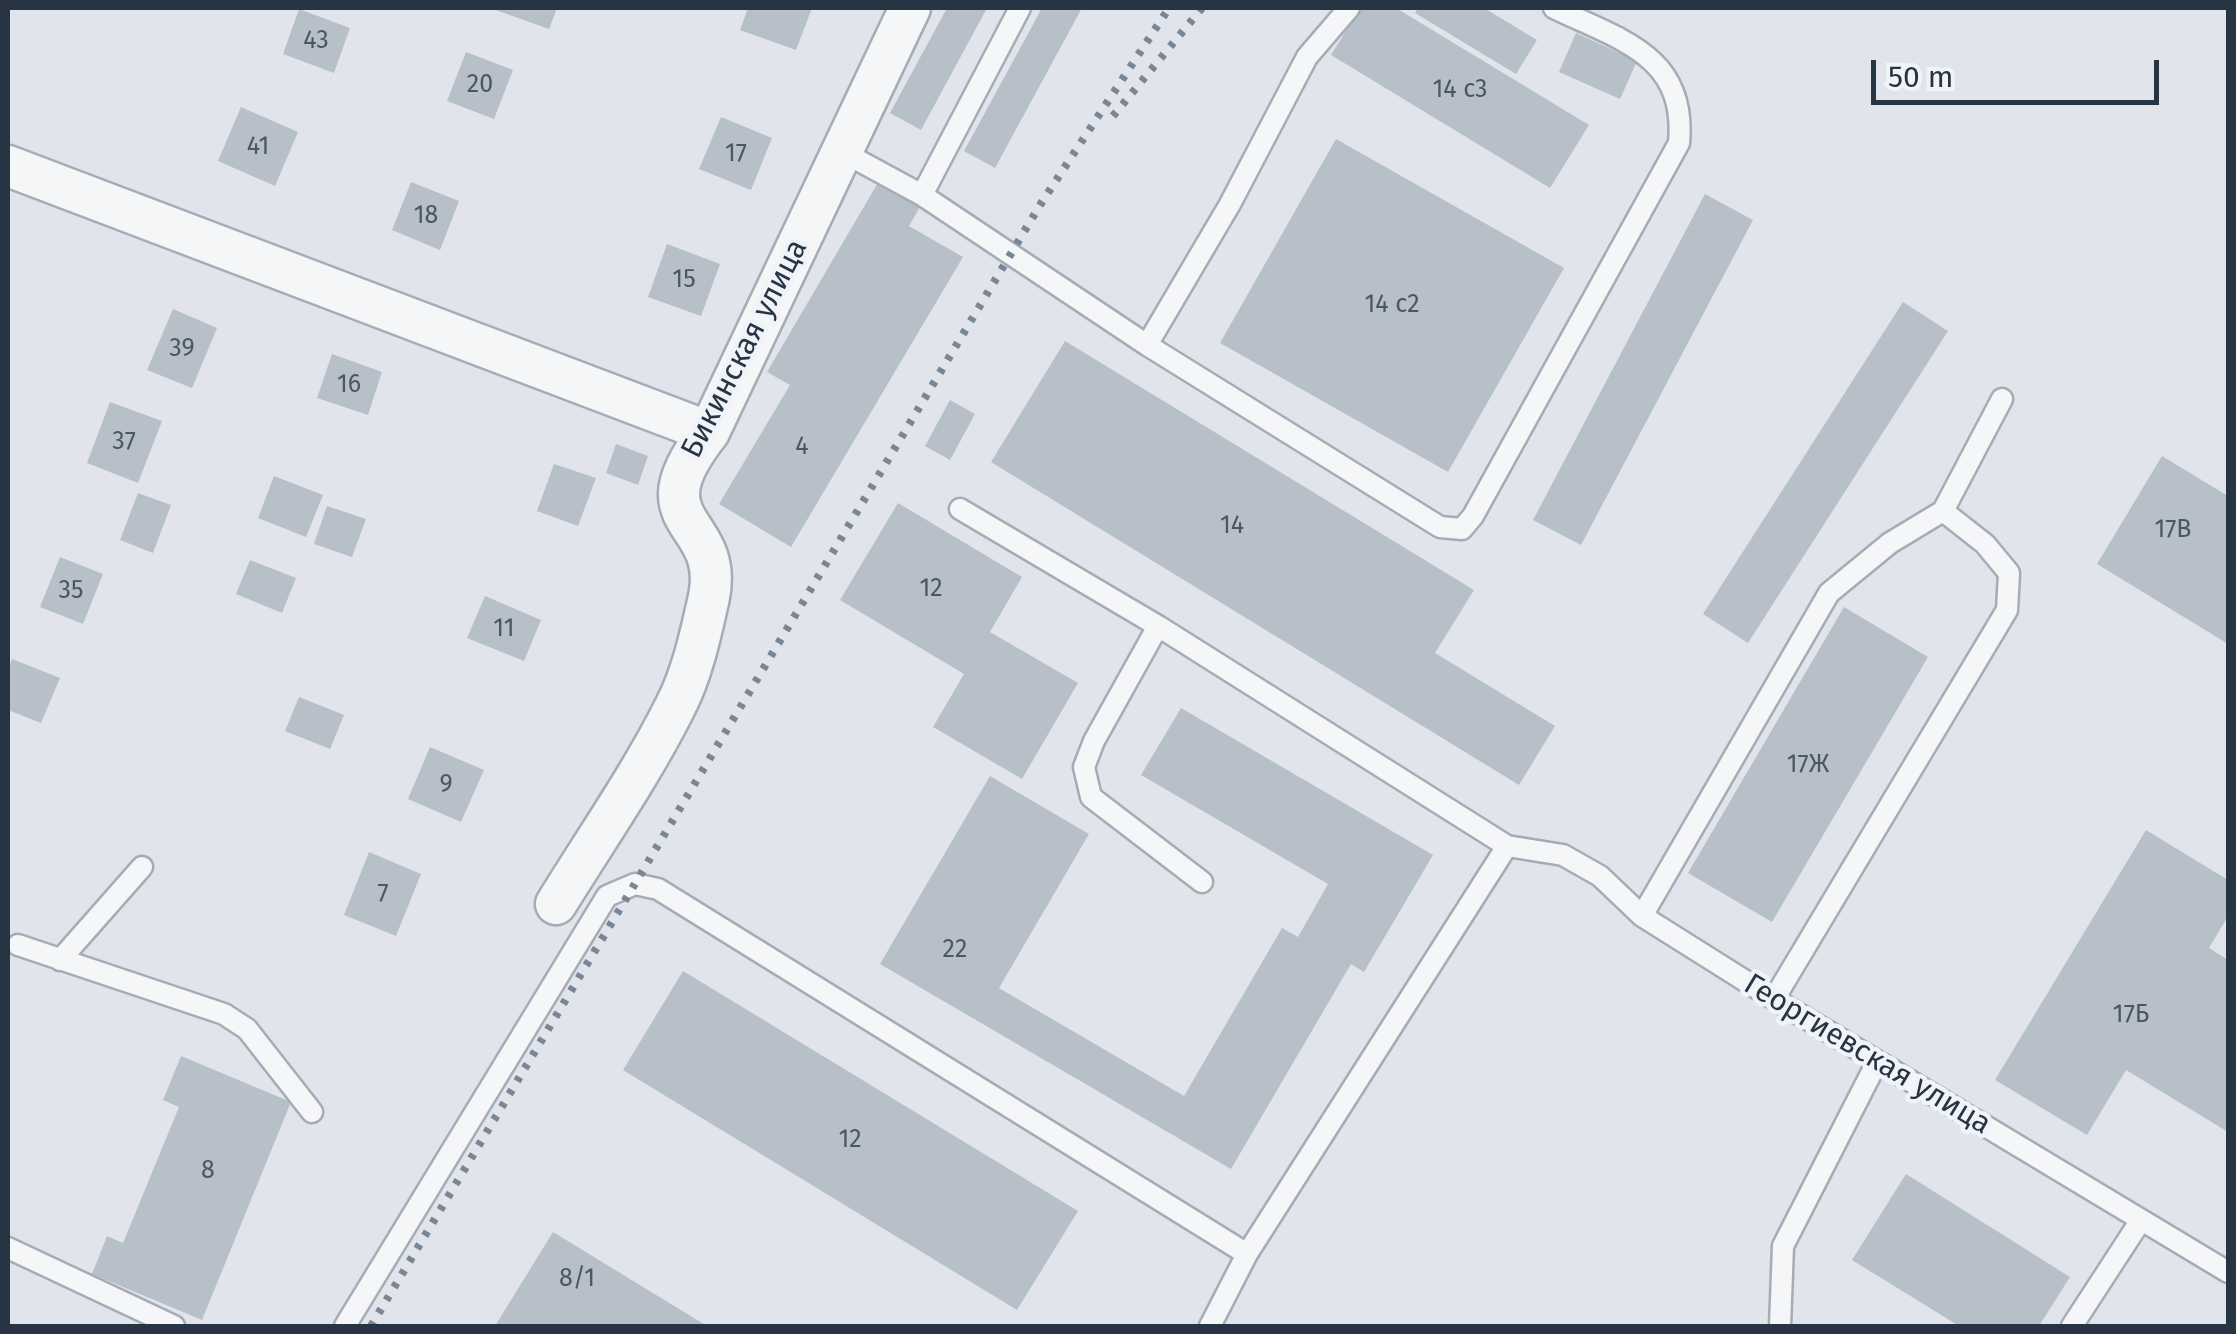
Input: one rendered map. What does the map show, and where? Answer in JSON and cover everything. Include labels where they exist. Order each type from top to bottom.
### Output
[{"type":"street","name":"Бикинская улица","points":[[556,904],[677,705],[696,648],[710,592],[710,556],[689,528],[676,496],[687,461],[709,432],[910,8]]},
{"type":"street","points":[[8,166],[709,432]]},
{"type":"lane","points":[[922,194],[1020,8]]},
{"type":"lane","points":[[1147,345],[1230,204],[1307,57],[1349,8]]},
{"type":"lane","points":[[841,151],[922,194],[1147,345],[1440,527],[1462,529],[1473,516],[1679,143],[1681,118],[1671,80],[1640,50],[1554,8]]},
{"type":"lane","points":[[1642,916],[1829,593],[1890,543],[1943,511],[2002,398]]},
{"type":"lane","points":[[960,509],[1158,626],[1508,846],[1247,1254],[1210,1326]]},
{"type":"lane","points":[[1774,999],[2007,610],[2010,573],[1985,544],[1943,511]]},
{"type":"lane","points":[[1158,626],[1094,740],[1084,766],[1090,797],[1202,882]]},
{"type":"lane","name":"Георгиевская улица","points":[[1508,846],[1563,855],[1600,876],[1642,916],[2228,1272]]},
{"type":"lane","points":[[60,960],[142,867]]},
{"type":"lane","points":[[345,1326],[607,896],[635,884],[658,888],[1247,1254]]},
{"type":"lane","points":[[18,945],[224,1014],[247,1028],[312,1112]]},
{"type":"lane","points":[[1780,1326],[1784,1246],[1878,1062]]},
{"type":"lane","points":[[2072,1326],[2141,1220]]},
{"type":"lane","points":[[8,1248],[174,1326]]},
{"type":"building","points":[[490,8],[557,8],[549,29]]},
{"type":"building","points":[[748,8],[812,8],[796,50],[740,30]]},
{"type":"building","points":[[947,8],[987,8],[921,130],[890,113]]},
{"type":"building","points":[[1042,8],[1082,8],[995,168],[964,151]]},
{"type":"building","points":[[1360,8],[1396,8],[1589,125],[1550,188],[1331,55]]},
{"type":"building","points":[[1418,8],[1484,8],[1537,40],[1516,74],[1415,13]]},
{"type":"building","points":[[299,9],[350,28],[334,73],[283,54]]},
{"type":"building","points":[[1576,33],[1637,61],[1620,99],[1559,72]]},
{"type":"building","points":[[466,52],[513,70],[494,119],[447,101]]},
{"type":"building","points":[[241,107],[298,132],[275,186],[218,161]]},
{"type":"building","points":[[721,117],[772,138],[751,190],[699,169]]},
{"type":"building","points":[[1336,139],[1564,268],[1448,472],[1220,343]]},
{"type":"building","points":[[879,181],[921,205],[909,226],[963,257],[791,547],[719,504],[790,385],[767,372]]},
{"type":"building","points":[[411,182],[459,201],[440,250],[392,230]]},
{"type":"building","points":[[1705,194],[1753,220],[1581,545],[1533,520]]},
{"type":"building","points":[[667,244],[720,264],[701,316],[648,297]]},
{"type":"building","points":[[1903,302],[1948,331],[1748,643],[1703,614]]},
{"type":"building","points":[[173,309],[217,328],[192,388],[147,370]]},
{"type":"building","points":[[1065,341],[1474,590],[1435,653],[1555,726],[1519,785],[991,462]]},
{"type":"building","points":[[332,354],[382,372],[368,415],[317,398]]},
{"type":"building","points":[[950,400],[975,414],[950,460],[925,446]]},
{"type":"building","points":[[110,402],[162,421],[138,483],[87,463]]},
{"type":"building","points":[[616,444],[648,456],[638,485],[606,473]]},
{"type":"building","points":[[2162,456],[2228,496],[2228,644],[2097,564]]},
{"type":"building","points":[[554,464],[596,478],[578,526],[537,511]]},
{"type":"building","points":[[274,476],[323,495],[306,537],[258,518]]},
{"type":"building","points":[[138,493],[171,505],[153,553],[120,540]]},
{"type":"building","points":[[898,503],[1022,577],[990,632],[1078,683],[1022,779],[933,727],[964,674],[840,600]]},
{"type":"building","points":[[327,506],[366,519],[352,557],[314,544]]},
{"type":"building","points":[[60,557],[103,574],[83,624],[40,607]]},
{"type":"building","points":[[250,560],[296,578],[282,613],[236,594]]},
{"type":"building","points":[[485,596],[541,620],[524,661],[467,638]]},
{"type":"building","points":[[1844,607],[1928,657],[1772,922],[1688,873]]},
{"type":"building","points":[[12,659],[60,678],[41,723],[8,710],[8,670]]},
{"type":"building","points":[[299,697],[344,715],[330,749],[285,731]]},
{"type":"building","points":[[1181,708],[1433,855],[1364,972],[1351,964],[1231,1169],[880,964],[990,776],[1089,834],[999,988],[1184,1096],[1282,928],[1298,937],[1328,884],[1141,775]]},
{"type":"building","points":[[430,747],[484,770],[461,822],[408,799]]},
{"type":"building","points":[[2146,830],[2228,880],[2228,916],[2209,948],[2228,960],[2228,1132],[2126,1070],[2087,1135],[1995,1080]]},
{"type":"building","points":[[369,852],[421,874],[396,936],[344,915]]},
{"type":"building","points":[[683,971],[1078,1211],[1017,1310],[623,1070]]},
{"type":"building","points":[[181,1056],[291,1102],[202,1320],[92,1274],[107,1236],[123,1243],[179,1107],[163,1100]]},
{"type":"building","points":[[1906,1174],[2070,1277],[2039,1326],[1959,1326],[1852,1260]]},
{"type":"building","points":[[553,1232],[707,1326],[495,1326]]},
{"type":"railway","points":[[371,1326],[1040,205],[1169,8]]},
{"type":"railway","points":[[1113,116],[1202,8]]}]
